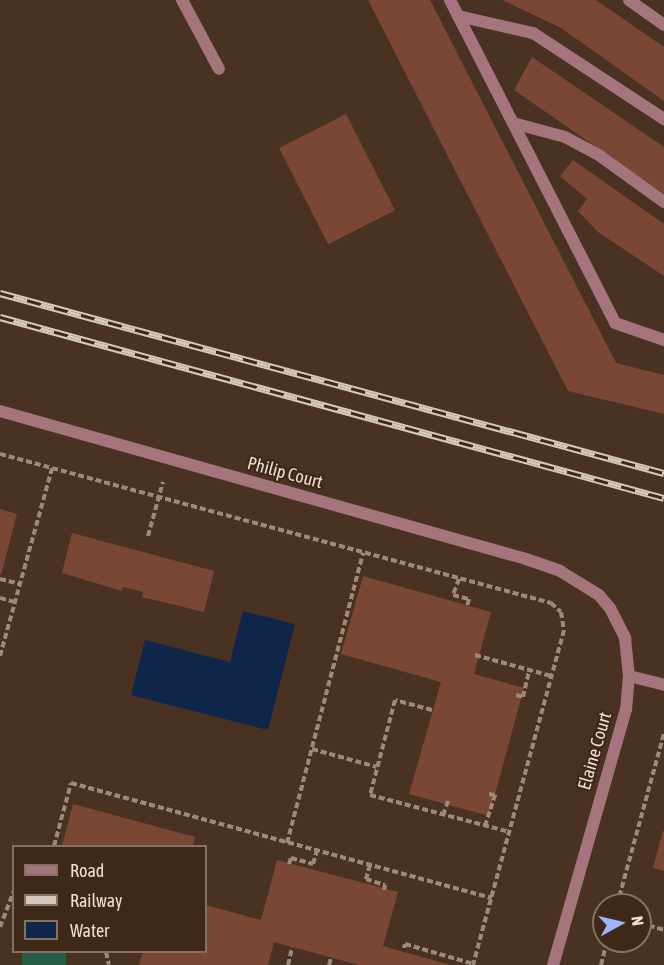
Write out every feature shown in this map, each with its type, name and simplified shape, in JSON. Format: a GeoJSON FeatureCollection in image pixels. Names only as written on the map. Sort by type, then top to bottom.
{"type":"FeatureCollection","features":[{"type":"Feature","properties":{"kind":"street"},"geometry":{"type":"LineString","coordinates":[[182,0],[219,69]]}},
{"type":"Feature","properties":{"kind":"street"},"geometry":{"type":"LineString","coordinates":[[450,0],[615,323],[664,340]]}},
{"type":"Feature","properties":{"kind":"street"},"geometry":{"type":"LineString","coordinates":[[629,0],[664,25]]}},
{"type":"Feature","properties":{"kind":"street"},"geometry":{"type":"LineString","coordinates":[[458,16],[533,33],[664,119]]}},
{"type":"Feature","properties":{"kind":"street"},"geometry":{"type":"LineString","coordinates":[[513,123],[573,142],[664,202]]}},
{"type":"Feature","properties":{"kind":"street","name":"Philip Court"},"geometry":{"type":"LineString","coordinates":[[0,411],[560,571]]}},
{"type":"Feature","properties":{"kind":"street","name":"Elaine Court"},"geometry":{"type":"LineString","coordinates":[[553,965],[626,709],[629,676],[625,638],[610,608],[584,584],[560,571]]}},
{"type":"Feature","properties":{"kind":"street"},"geometry":{"type":"LineString","coordinates":[[629,676],[664,685]]}},
{"type":"Feature","properties":{"kind":"path"},"geometry":{"type":"LineString","coordinates":[[0,454],[551,603],[561,612],[564,630],[474,964],[405,944],[404,948]]}},
{"type":"Feature","properties":{"kind":"path"},"geometry":{"type":"LineString","coordinates":[[148,536],[169,460]]}},
{"type":"Feature","properties":{"kind":"path"},"geometry":{"type":"LineString","coordinates":[[0,653],[52,468]]}},
{"type":"Feature","properties":{"kind":"path"},"geometry":{"type":"LineString","coordinates":[[287,843],[363,553]]}},
{"type":"Feature","properties":{"kind":"path"},"geometry":{"type":"LineString","coordinates":[[0,579],[20,584]]}},
{"type":"Feature","properties":{"kind":"path"},"geometry":{"type":"LineString","coordinates":[[459,579],[453,595],[469,599],[467,606]]}},
{"type":"Feature","properties":{"kind":"path"},"geometry":{"type":"LineString","coordinates":[[0,598],[15,602]]}},
{"type":"Feature","properties":{"kind":"path"},"geometry":{"type":"LineString","coordinates":[[476,655],[551,676]]}},
{"type":"Feature","properties":{"kind":"path"},"geometry":{"type":"LineString","coordinates":[[516,695],[523,698],[529,670]]}},
{"type":"Feature","properties":{"kind":"path"},"geometry":{"type":"LineString","coordinates":[[432,710],[395,699],[370,795],[510,832]]}},
{"type":"Feature","properties":{"kind":"path"},"geometry":{"type":"LineString","coordinates":[[620,893],[664,733]]}},
{"type":"Feature","properties":{"kind":"path"},"geometry":{"type":"LineString","coordinates":[[312,749],[377,767]]}},
{"type":"Feature","properties":{"kind":"path"},"geometry":{"type":"LineString","coordinates":[[657,758],[664,760]]}},
{"type":"Feature","properties":{"kind":"path"},"geometry":{"type":"LineString","coordinates":[[54,845],[71,783],[492,898]]}},
{"type":"Feature","properties":{"kind":"path"},"geometry":{"type":"LineString","coordinates":[[485,826],[495,795],[489,794]]}},
{"type":"Feature","properties":{"kind":"path"},"geometry":{"type":"LineString","coordinates":[[443,815],[448,801]]}},
{"type":"Feature","properties":{"kind":"path"},"geometry":{"type":"LineString","coordinates":[[289,864],[291,858],[313,864],[318,850]]}},
{"type":"Feature","properties":{"kind":"path"},"geometry":{"type":"LineString","coordinates":[[370,865],[366,879],[385,885],[384,890]]}},
{"type":"Feature","properties":{"kind":"path"},"geometry":{"type":"LineString","coordinates":[[0,927],[12,896]]}},
{"type":"Feature","properties":{"kind":"path"},"geometry":{"type":"LineString","coordinates":[[288,965],[292,947]]}},
{"type":"Feature","properties":{"kind":"path"},"geometry":{"type":"LineString","coordinates":[[329,965],[331,958]]}},
{"type":"Feature","properties":{"kind":"green space"},"geometry":{"type":"Polygon","coordinates":[[[22,953],[66,953],[66,965],[22,965],[22,953]]]}},
{"type":"Feature","properties":{"kind":"water"},"geometry":{"type":"Polygon","coordinates":[[[243,611],[295,624],[268,730],[131,695],[145,640],[230,662],[243,611]]]}},
{"type":"Feature","properties":{"kind":"building"},"geometry":{"type":"Polygon","coordinates":[[[368,0],[430,0],[616,363],[664,375],[664,414],[568,391],[368,0]]]}},
{"type":"Feature","properties":{"kind":"building"},"geometry":{"type":"Polygon","coordinates":[[[502,0],[596,0],[664,47],[664,101],[561,28],[502,0]]]}},
{"type":"Feature","properties":{"kind":"building"},"geometry":{"type":"Polygon","coordinates":[[[532,57],[664,147],[664,194],[514,90],[532,57]]]}},
{"type":"Feature","properties":{"kind":"building"},"geometry":{"type":"Polygon","coordinates":[[[346,114],[395,210],[328,244],[279,148],[346,114]]]}},
{"type":"Feature","properties":{"kind":"building"},"geometry":{"type":"Polygon","coordinates":[[[573,160],[664,224],[664,276],[598,232],[578,211],[587,199],[560,176],[573,160]]]}},
{"type":"Feature","properties":{"kind":"building"},"geometry":{"type":"Polygon","coordinates":[[[0,509],[17,514],[1,575],[0,575],[0,509]]]}},
{"type":"Feature","properties":{"kind":"building"},"geometry":{"type":"Polygon","coordinates":[[[72,533],[214,571],[204,612],[142,597],[143,592],[123,587],[122,591],[62,573],[72,533]]]}},
{"type":"Feature","properties":{"kind":"building"},"geometry":{"type":"Polygon","coordinates":[[[363,576],[491,612],[474,674],[524,688],[489,816],[409,794],[441,682],[341,654],[363,576]]]}},
{"type":"Feature","properties":{"kind":"building"},"geometry":{"type":"Polygon","coordinates":[[[73,804],[195,837],[193,845],[62,845],[73,804]]]}},
{"type":"Feature","properties":{"kind":"building"},"geometry":{"type":"Polygon","coordinates":[[[664,831],[664,871],[653,868],[664,831]]]}},
{"type":"Feature","properties":{"kind":"building"},"geometry":{"type":"Polygon","coordinates":[[[277,860],[398,892],[383,946],[450,965],[359,965],[274,942],[268,965],[139,965],[143,953],[207,953],[207,905],[261,920],[277,860]]]}},
{"type":"Feature","properties":{"kind":"railway"},"geometry":{"type":"LineString","coordinates":[[0,293],[664,473]]}},
{"type":"Feature","properties":{"kind":"railway"},"geometry":{"type":"LineString","coordinates":[[0,317],[664,498]]}}]}
